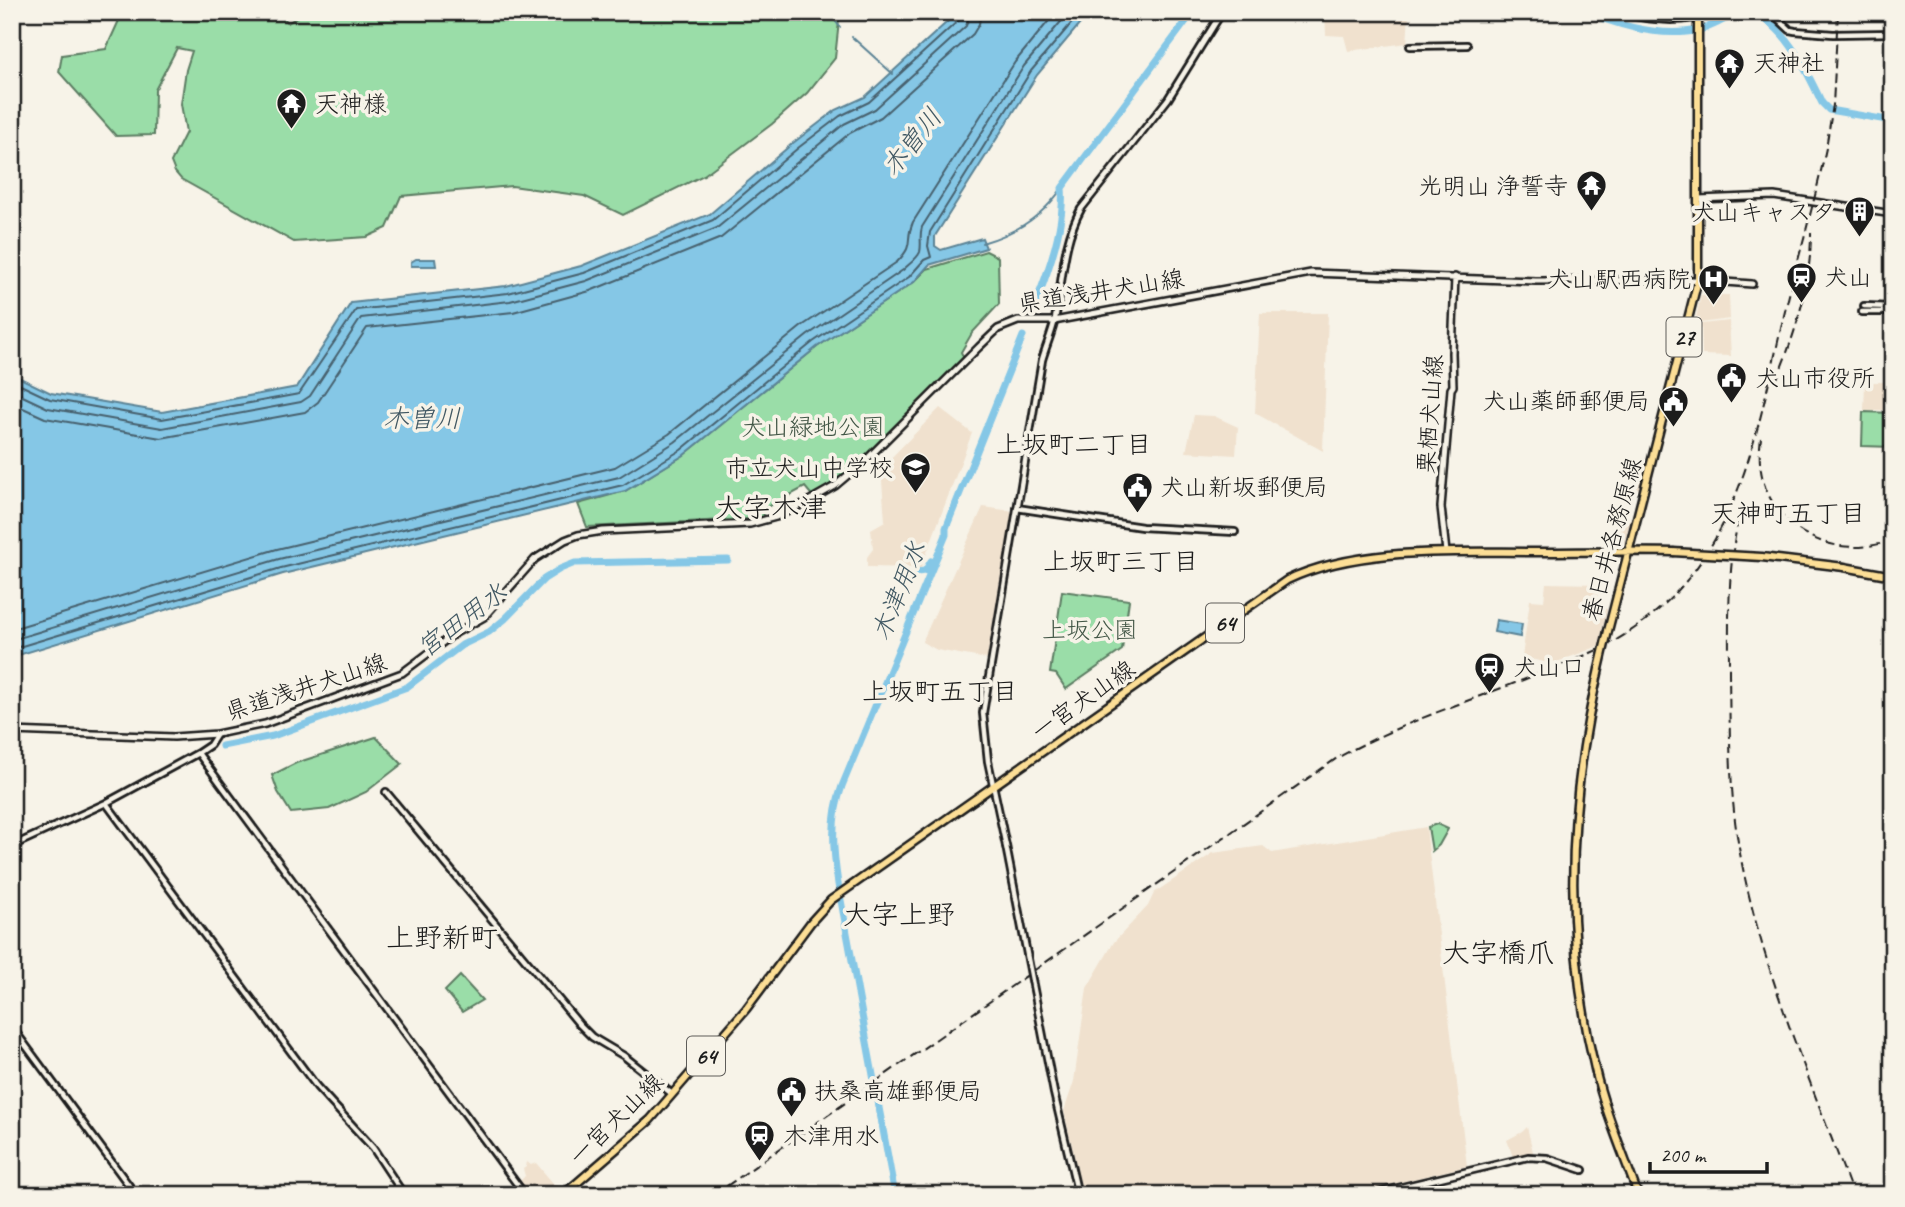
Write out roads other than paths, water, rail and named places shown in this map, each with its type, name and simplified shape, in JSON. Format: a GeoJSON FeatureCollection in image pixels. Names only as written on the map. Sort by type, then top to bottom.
{"type":"FeatureCollection","features":[{"type":"Feature","properties":{"kind":"main road","name":"春日井各務原線"},"geometry":{"type":"LineString","coordinates":[[1638,1195],[1606,1109],[1581,999],[1572,890],[1574,813],[1583,742],[1599,669],[1698,280],[1698,18]]}},
{"type":"Feature","properties":{"kind":"main road"},"geometry":{"type":"LineString","coordinates":[[1698,199],[1774,195],[1893,214]]}},
{"type":"Feature","properties":{"kind":"main road","name":"県道浅井犬山線"},"geometry":{"type":"LineString","coordinates":[[12,731],[155,737],[217,734],[265,724],[402,673],[454,634],[484,617],[535,559],[565,540],[603,531],[750,524],[776,517],[835,486],[998,329],[1018,321],[1054,321],[1311,273],[1372,273],[1536,281],[1698,280],[1752,284]]}},
{"type":"Feature","properties":{"kind":"main road","name":"栗栖犬山線"},"geometry":{"type":"LineString","coordinates":[[1446,552],[1441,507],[1453,386],[1455,278]]}},
{"type":"Feature","properties":{"kind":"main road","name":"一宮犬山線"},"geometry":{"type":"LineString","coordinates":[[563,1195],[636,1133],[672,1094],[746,1009],[811,922],[831,900],[1287,580],[1340,562],[1446,552],[1673,552],[1762,557],[1893,576]]}},
{"type":"Feature","properties":{"kind":"street"},"geometry":{"type":"LineString","coordinates":[[1078,1195],[1054,1093],[993,786],[983,713],[1042,360],[1054,321],[1065,248],[1072,226],[1081,209],[1164,106],[1222,12]]}},
{"type":"Feature","properties":{"kind":"street"},"geometry":{"type":"LineString","coordinates":[[1617,12],[1637,18],[1671,21],[1698,18],[1717,12]]}},
{"type":"Feature","properties":{"kind":"street"},"geometry":{"type":"LineString","coordinates":[[1771,12],[1790,30],[1833,34],[1893,33]]}},
{"type":"Feature","properties":{"kind":"street"},"geometry":{"type":"LineString","coordinates":[[1410,46],[1467,45]]}},
{"type":"Feature","properties":{"kind":"street"},"geometry":{"type":"LineString","coordinates":[[1864,306],[1893,310]]}},
{"type":"Feature","properties":{"kind":"street"},"geometry":{"type":"LineString","coordinates":[[1862,312],[1893,310]]}},
{"type":"Feature","properties":{"kind":"street"},"geometry":{"type":"LineString","coordinates":[[1017,508],[1142,527],[1235,532]]}},
{"type":"Feature","properties":{"kind":"street"},"geometry":{"type":"LineString","coordinates":[[12,846],[106,803],[198,753],[210,745],[217,734]]}},
{"type":"Feature","properties":{"kind":"street"},"geometry":{"type":"LineString","coordinates":[[198,753],[525,1195]]}},
{"type":"Feature","properties":{"kind":"street"},"geometry":{"type":"LineString","coordinates":[[386,792],[579,1024],[592,1037],[624,1056],[672,1094]]}},
{"type":"Feature","properties":{"kind":"street"},"geometry":{"type":"LineString","coordinates":[[106,803],[317,1087],[373,1148],[404,1195]]}},
{"type":"Feature","properties":{"kind":"street"},"geometry":{"type":"LineString","coordinates":[[12,1027],[136,1195]]}},
{"type":"Feature","properties":{"kind":"street"},"geometry":{"type":"LineString","coordinates":[[1368,1195],[1528,1157],[1547,1158],[1583,1170]]}},
{"type":"Feature","properties":{"kind":"water","name":"木曽川"},"geometry":{"type":"Polygon","coordinates":[[[958,12],[1090,12],[1037,75],[935,236],[935,246],[941,250],[982,238],[986,248],[929,265],[914,282],[817,347],[684,455],[625,491],[283,574],[12,657],[12,374],[51,393],[162,412],[297,387],[351,303],[506,286],[581,266],[710,214],[836,110],[865,97],[958,12]]]}},
{"type":"Feature","properties":{"kind":"water"},"geometry":{"type":"Polygon","coordinates":[[[416,259],[435,259],[436,266],[411,266],[411,262],[416,259]]]}},
{"type":"Feature","properties":{"kind":"water"},"geometry":{"type":"Polygon","coordinates":[[[1496,620],[1522,624],[1520,637],[1494,632],[1496,620]]]}},
{"type":"Feature","properties":{"kind":"waterway"},"geometry":{"type":"LineString","coordinates":[[832,12],[832,17],[840,27]]}},
{"type":"Feature","properties":{"kind":"waterway","name":"木津用水"},"geometry":{"type":"LineString","coordinates":[[1036,302],[1059,231],[1062,188],[1193,12]]}},
{"type":"Feature","properties":{"kind":"waterway"},"geometry":{"type":"LineString","coordinates":[[1586,12],[1629,27],[1673,33],[1703,29],[1741,14],[1754,15],[1766,20],[1786,40],[1822,103],[1829,110],[1893,121]]}},
{"type":"Feature","properties":{"kind":"waterway"},"geometry":{"type":"LineString","coordinates":[[852,37],[893,74]]}},
{"type":"Feature","properties":{"kind":"waterway"},"geometry":{"type":"LineString","coordinates":[[982,243],[1027,223],[1046,207],[1062,188]]}},
{"type":"Feature","properties":{"kind":"waterway","name":"木津用水"},"geometry":{"type":"LineString","coordinates":[[895,1195],[838,884],[834,823],[842,786],[946,535],[946,528],[1023,336]]}},
{"type":"Feature","properties":{"kind":"waterway","name":"宮田用水"},"geometry":{"type":"LineString","coordinates":[[222,746],[273,736],[407,687],[462,645],[489,632],[544,579],[575,563],[728,560]]}},
{"type":"Feature","properties":{"kind":"waterway","name":"宮田用水"},"geometry":{"type":"LineString","coordinates":[[917,572],[925,571],[931,561]]}},
{"type":"Feature","properties":{"kind":"railway"},"geometry":{"type":"LineString","coordinates":[[714,1195],[1337,758],[1405,725],[1567,663],[1611,643],[1654,613],[1688,578],[1715,539],[1735,496],[1764,404],[1826,148],[1833,105],[1838,12]]}},
{"type":"Feature","properties":{"kind":"railway"},"geometry":{"type":"LineString","coordinates":[[1776,381],[1801,308],[1811,232]]}},
{"type":"Feature","properties":{"kind":"railway"},"geometry":{"type":"LineString","coordinates":[[1761,438],[1760,466],[1767,490],[1779,511],[1796,528],[1817,540],[1841,546],[1866,546],[1893,540]]}},
{"type":"Feature","properties":{"kind":"railway"},"geometry":{"type":"LineString","coordinates":[[1742,504],[1731,567],[1729,609],[1730,758],[1738,842],[1758,932],[1772,976],[1853,1195]]}},
{"type":"Feature","properties":{"kind":"place","name":"天神社"},"geometry":{"type":"Point","coordinates":[1730,90]}},
{"type":"Feature","properties":{"kind":"place","name":"天神様"},"geometry":{"type":"Point","coordinates":[292,131]}},
{"type":"Feature","properties":{"kind":"place","name":"光明山 浄誓寺"},"geometry":{"type":"Point","coordinates":[1591,213]}},
{"type":"Feature","properties":{"kind":"place","name":"犬山キャスタ"},"geometry":{"type":"Point","coordinates":[1859,239]}},
{"type":"Feature","properties":{"kind":"place","name":"犬山"},"geometry":{"type":"Point","coordinates":[1801,304]}},
{"type":"Feature","properties":{"kind":"place","name":"犬山駅西病院"},"geometry":{"type":"Point","coordinates":[1714,306]}},
{"type":"Feature","properties":{"kind":"place","name":"犬山市役所"},"geometry":{"type":"Point","coordinates":[1732,405]}},
{"type":"Feature","properties":{"kind":"place","name":"犬山薬師郵便局"},"geometry":{"type":"Point","coordinates":[1673,428]}},
{"type":"Feature","properties":{"kind":"place","name":"市立犬山中学校"},"geometry":{"type":"Point","coordinates":[916,495]}},
{"type":"Feature","properties":{"kind":"place","name":"犬山新坂郵便局"},"geometry":{"type":"Point","coordinates":[1137,514]}},
{"type":"Feature","properties":{"kind":"place","name":"犬山口"},"geometry":{"type":"Point","coordinates":[1490,694]}},
{"type":"Feature","properties":{"kind":"place","name":"扶桑高雄郵便局"},"geometry":{"type":"Point","coordinates":[791,1118]}},
{"type":"Feature","properties":{"kind":"place","name":"木津用水"},"geometry":{"type":"Point","coordinates":[760,1163]}},
{"type":"Feature","properties":{"kind":"district","name":"上坂町二丁目"},"geometry":{"type":"Point","coordinates":[1074,444]}},
{"type":"Feature","properties":{"kind":"district","name":"大字木津"},"geometry":{"type":"Point","coordinates":[771,507]}},
{"type":"Feature","properties":{"kind":"district","name":"天神町五丁目"},"geometry":{"type":"Point","coordinates":[1788,513]}},
{"type":"Feature","properties":{"kind":"district","name":"上坂町三丁目"},"geometry":{"type":"Point","coordinates":[1121,561]}},
{"type":"Feature","properties":{"kind":"district","name":"上坂町五丁目"},"geometry":{"type":"Point","coordinates":[940,691]}},
{"type":"Feature","properties":{"kind":"district","name":"大字上野"},"geometry":{"type":"Point","coordinates":[899,914]}},
{"type":"Feature","properties":{"kind":"district","name":"上野新町"},"geometry":{"type":"Point","coordinates":[442,937]}},
{"type":"Feature","properties":{"kind":"district","name":"大字橋爪"},"geometry":{"type":"Point","coordinates":[1498,952]}},
{"type":"Feature","properties":{"kind":"park label","name":"犬山緑地公園"},"geometry":{"type":"Point","coordinates":[813,427]}},
{"type":"Feature","properties":{"kind":"park label","name":"上坂公園"},"geometry":{"type":"Point","coordinates":[1090,630]}}]}
